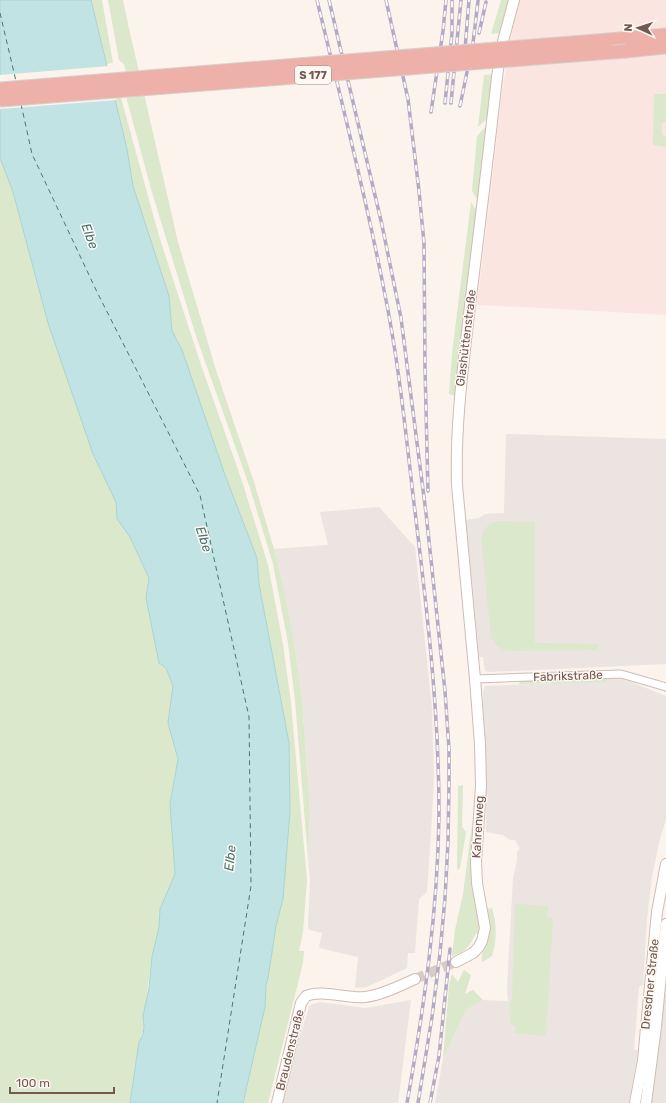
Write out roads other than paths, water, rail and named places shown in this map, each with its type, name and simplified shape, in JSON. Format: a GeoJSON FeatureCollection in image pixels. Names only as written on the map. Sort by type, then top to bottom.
{"type":"FeatureCollection","features":[{"type":"Feature","properties":{"kind":"highway","name":"S 177"},"geometry":{"type":"LineString","coordinates":[[0,89],[666,35]]}},
{"type":"Feature","properties":{"kind":"highway","name":"S 177"},"geometry":{"type":"LineString","coordinates":[[0,100],[666,47]]}},
{"type":"Feature","properties":{"kind":"street","name":"Glashüttenstraße"},"geometry":{"type":"LineString","coordinates":[[475,679],[457,485],[457,425],[497,77],[503,42],[514,0]]}},
{"type":"Feature","properties":{"kind":"street","name":"Fabrikstraße"},"geometry":{"type":"LineString","coordinates":[[475,679],[621,674],[664,687]]}},
{"type":"Feature","properties":{"kind":"street","name":"Kahrenweg"},"geometry":{"type":"LineString","coordinates":[[456,962],[473,953],[478,948],[482,941],[485,928],[477,883],[476,862],[481,765],[475,679]]}},
{"type":"Feature","properties":{"kind":"street","name":"Dresdner Straße"},"geometry":{"type":"LineString","coordinates":[[635,1103],[643,1060],[657,912],[666,864]]}},
{"type":"Feature","properties":{"kind":"street","name":"Dresdner Straße"},"geometry":{"type":"LineString","coordinates":[[646,1103],[656,1027],[666,924]]}},
{"type":"Feature","properties":{"kind":"street","name":"Braudenstraße"},"geometry":{"type":"LineString","coordinates":[[277,1103],[303,998],[309,994],[355,998],[374,996],[415,979]]}},
{"type":"Feature","properties":{"kind":"water","name":"Elbe"},"geometry":{"type":"Polygon","coordinates":[[[0,0],[91,0],[127,149],[133,186],[169,296],[172,331],[182,350],[225,475],[257,558],[259,584],[289,743],[290,811],[283,899],[276,926],[266,985],[265,1007],[243,1103],[130,1103],[139,1042],[143,1035],[143,1016],[149,988],[152,957],[159,927],[160,909],[175,874],[170,804],[178,759],[168,723],[173,686],[166,668],[159,663],[146,598],[149,578],[130,537],[117,519],[116,502],[93,454],[48,323],[13,192],[0,158],[0,0]]]}},
{"type":"Feature","properties":{"kind":"tunnel"},"geometry":{"type":"LineString","coordinates":[[415,979],[456,962]]}},
{"type":"Feature","properties":{"kind":"railway"},"geometry":{"type":"LineString","coordinates":[[317,0],[369,217],[393,341],[404,417],[431,654],[437,733],[439,813],[438,849],[429,959],[407,1103]]}},
{"type":"Feature","properties":{"kind":"railway"},"geometry":{"type":"LineString","coordinates":[[329,0],[382,225],[401,318],[426,513],[445,691],[449,749],[448,842],[445,898],[432,1017],[418,1103]]}},
{"type":"Feature","properties":{"kind":"railway"},"geometry":{"type":"LineString","coordinates":[[386,0],[408,99],[424,243],[428,491]]}},
{"type":"Feature","properties":{"kind":"railway"},"geometry":{"type":"LineString","coordinates":[[431,112],[446,0]]}},
{"type":"Feature","properties":{"kind":"railway"},"geometry":{"type":"LineString","coordinates":[[445,103],[452,33],[452,0]]}},
{"type":"Feature","properties":{"kind":"railway"},"geometry":{"type":"LineString","coordinates":[[451,103],[461,0]]}},
{"type":"Feature","properties":{"kind":"railway"},"geometry":{"type":"LineString","coordinates":[[464,62],[469,0]]}},
{"type":"Feature","properties":{"kind":"railway"},"geometry":{"type":"LineString","coordinates":[[460,106],[473,43],[478,1]]}},
{"type":"Feature","properties":{"kind":"railway"},"geometry":{"type":"LineString","coordinates":[[479,33],[486,2]]}},
{"type":"Feature","properties":{"kind":"railway"},"geometry":{"type":"LineString","coordinates":[[430,1103],[439,1056],[450,949]]}}]}
